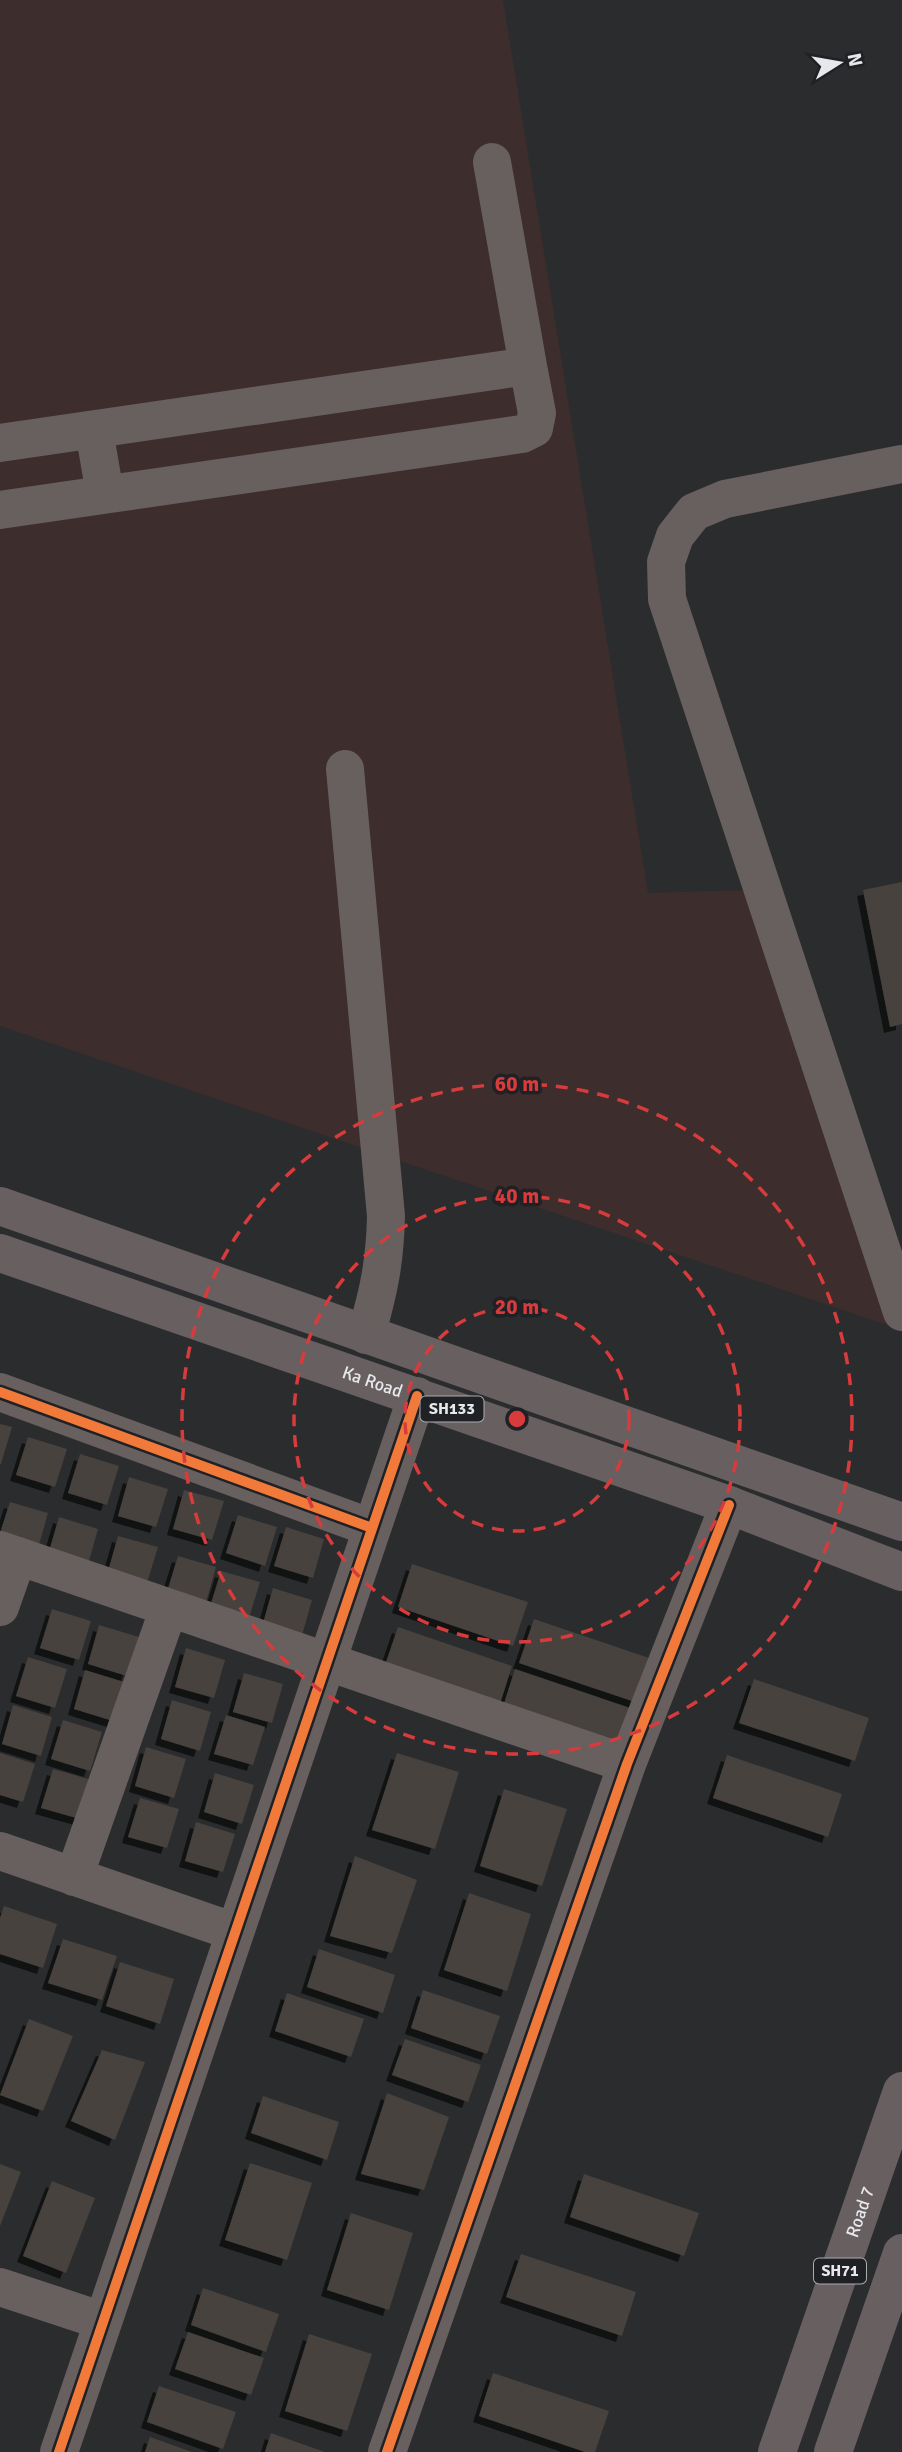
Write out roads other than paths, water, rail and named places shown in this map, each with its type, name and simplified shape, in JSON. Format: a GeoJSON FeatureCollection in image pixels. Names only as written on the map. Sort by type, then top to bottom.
{"type":"FeatureCollection","features":[{"type":"Feature","properties":{"kind":"main road","name":"SH133"},"geometry":{"type":"LineString","coordinates":[[0,1206],[902,1522]]}},
{"type":"Feature","properties":{"kind":"main road","name":"Ka Road"},"geometry":{"type":"LineString","coordinates":[[0,1253],[729,1505],[902,1572]]}},
{"type":"Feature","properties":{"kind":"main road","name":"Road 7"},"geometry":{"type":"LineString","coordinates":[[777,2452],[902,2091]]}},
{"type":"Feature","properties":{"kind":"main road","name":"SH71"},"geometry":{"type":"LineString","coordinates":[[833,2452],[902,2253]]}},
{"type":"Feature","properties":{"kind":"street"},"geometry":{"type":"LineString","coordinates":[[0,510],[522,434],[534,428],[537,413],[492,162]]}},
{"type":"Feature","properties":{"kind":"street"},"geometry":{"type":"LineString","coordinates":[[0,443],[528,366]]}},
{"type":"Feature","properties":{"kind":"street"},"geometry":{"type":"LineString","coordinates":[[94,430],[105,494]]}},
{"type":"Feature","properties":{"kind":"street"},"geometry":{"type":"LineString","coordinates":[[902,464],[725,499],[695,512],[674,536],[666,562],[667,599],[902,1312]]}},
{"type":"Feature","properties":{"kind":"street"},"geometry":{"type":"LineString","coordinates":[[345,769],[386,1216],[385,1257],[380,1289],[366,1335]]}},
{"type":"Feature","properties":{"kind":"street"},"geometry":{"type":"LineString","coordinates":[[0,1392],[372,1528]]}},
{"type":"Feature","properties":{"kind":"street"},"geometry":{"type":"LineString","coordinates":[[59,2452],[417,1396]]}},
{"type":"Feature","properties":{"kind":"street"},"geometry":{"type":"LineString","coordinates":[[387,2452],[627,1764],[729,1505]]}},
{"type":"Feature","properties":{"kind":"street"},"geometry":{"type":"LineString","coordinates":[[0,1607],[9,1553],[627,1764]]}},
{"type":"Feature","properties":{"kind":"street"},"geometry":{"type":"LineString","coordinates":[[74,1877],[169,1608]]}},
{"type":"Feature","properties":{"kind":"street"},"geometry":{"type":"LineString","coordinates":[[0,1851],[235,1933]]}},
{"type":"Feature","properties":{"kind":"street"},"geometry":{"type":"LineString","coordinates":[[0,2287],[103,2321]]}}]}
